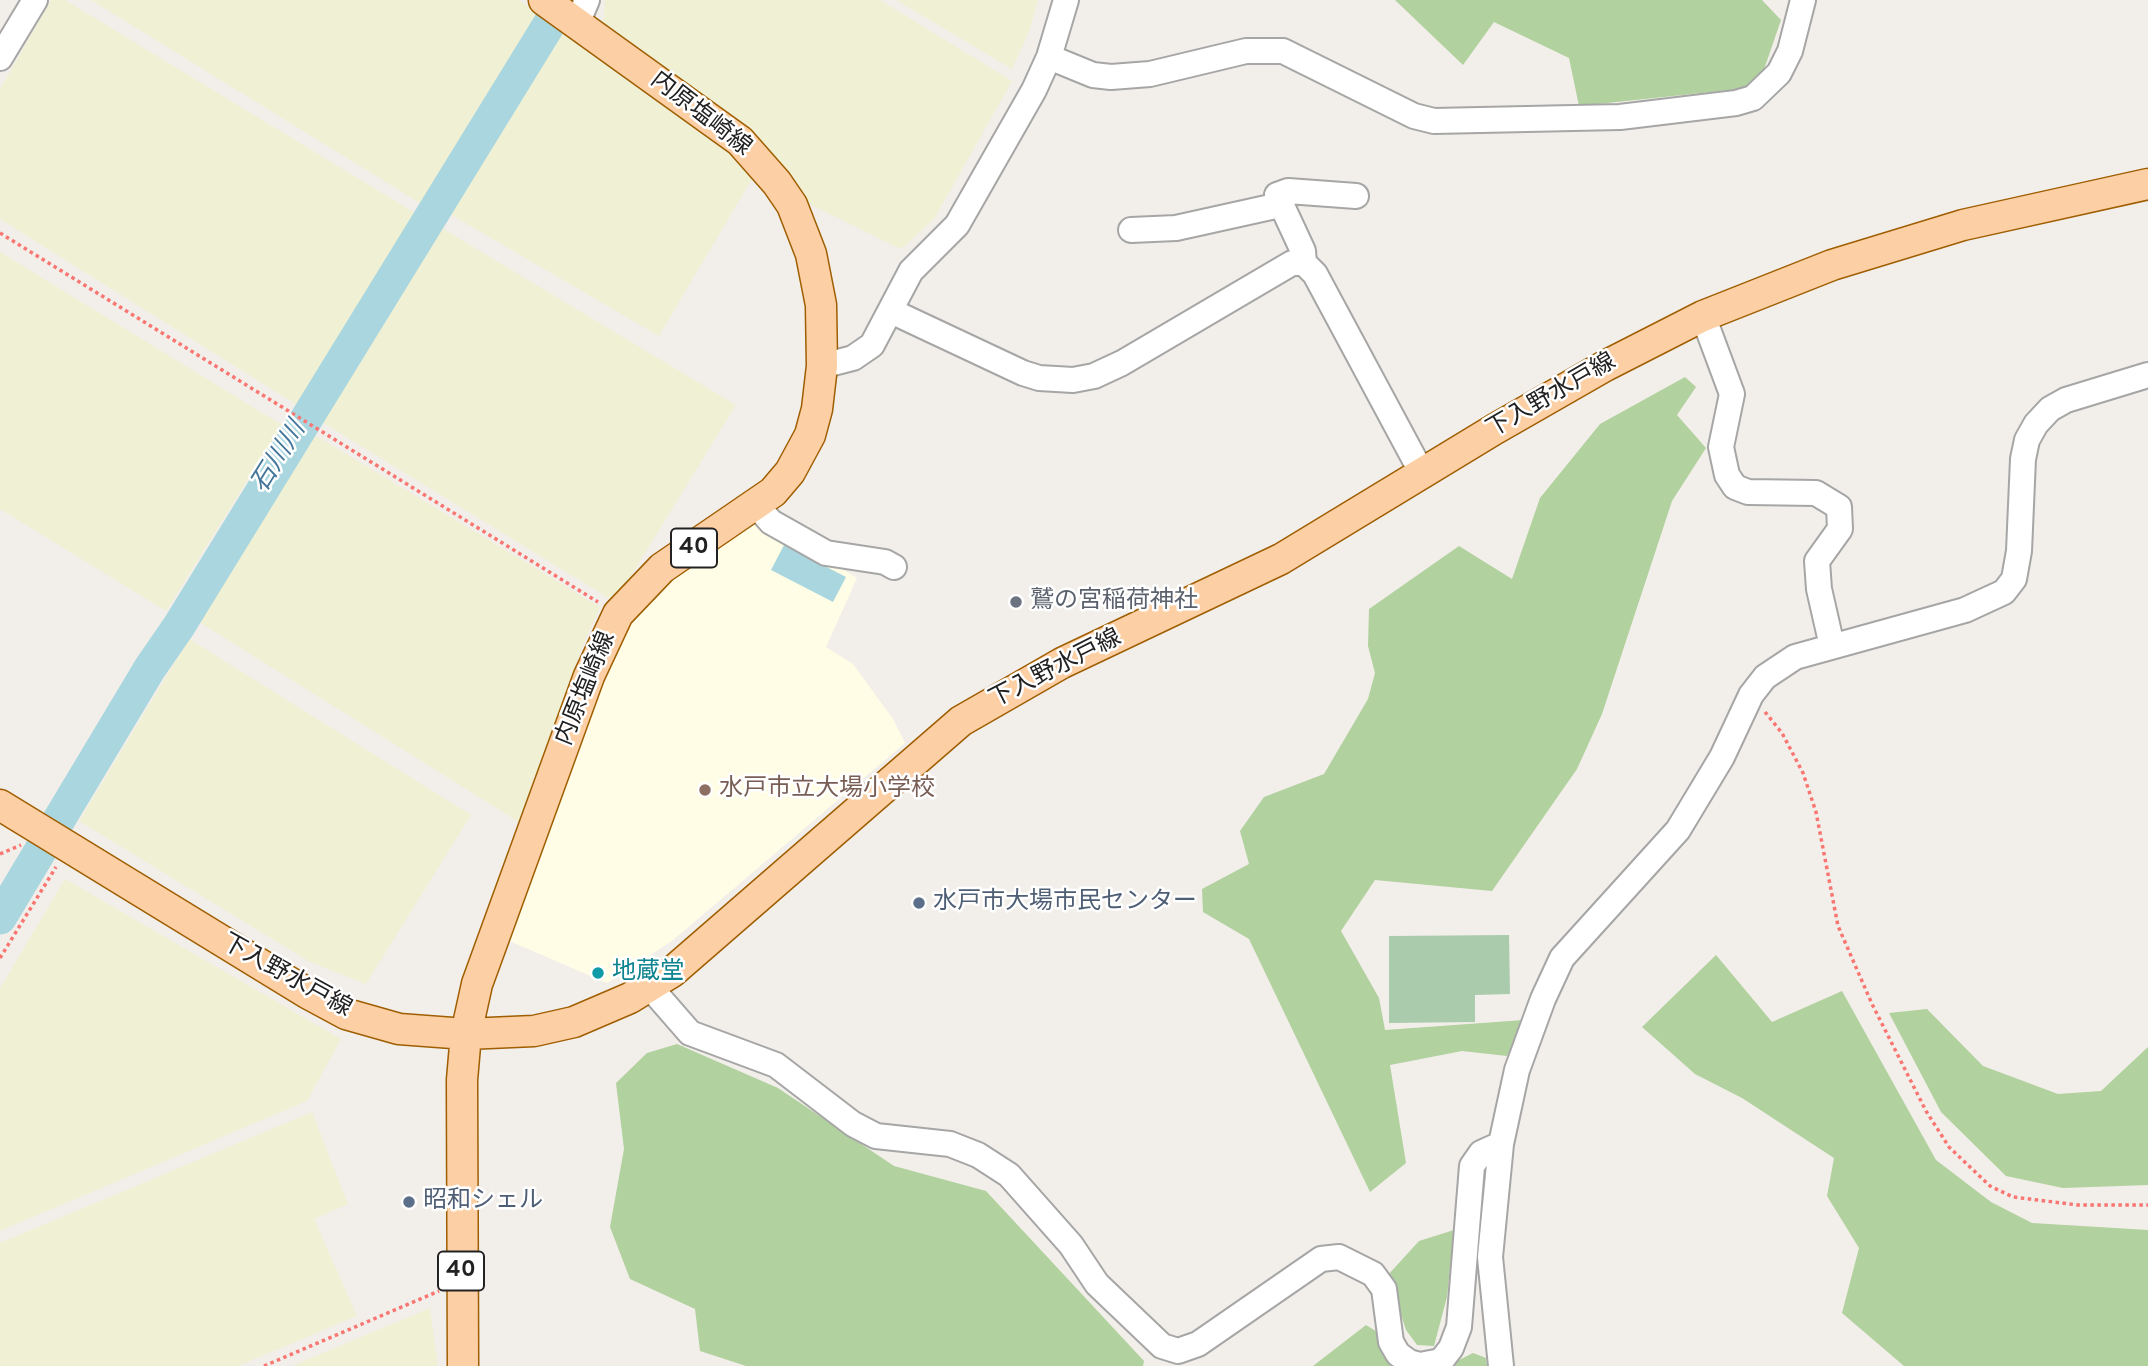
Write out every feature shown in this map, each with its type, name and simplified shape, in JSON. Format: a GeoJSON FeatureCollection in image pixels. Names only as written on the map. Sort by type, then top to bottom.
{"type":"FeatureCollection","features":[{"type":"Feature","properties":{"kind":"main road","name":"内原塩崎線"},"geometry":{"type":"LineString","coordinates":[[463,1366],[462,1080],[466,1034],[477,984],[590,676],[618,614],[662,568],[757,506],[773,492],[803,450],[817,409],[822,366],[821,305],[811,254],[792,205],[777,183],[740,141],[565,9]]}},
{"type":"Feature","properties":{"kind":"main road","name":"下入野水戸線"},"geometry":{"type":"LineString","coordinates":[[0,805],[307,993],[346,1014],[399,1030],[466,1034],[534,1031],[574,1022],[612,1007],[649,986],[694,954],[904,767],[961,721],[1062,663],[1242,580],[1423,475],[1558,391],[1703,316],[1832,265],[1918,237],[2036,207],[2148,184]]}},
{"type":"Feature","properties":{"kind":"street"},"geometry":{"type":"LineString","coordinates":[[0,58],[35,0]]}},
{"type":"Feature","properties":{"kind":"street"},"geometry":{"type":"LineString","coordinates":[[822,366],[853,358],[872,345],[911,271],[957,225],[1034,90],[1049,57],[1066,0]]}},
{"type":"Feature","properties":{"kind":"street"},"geometry":{"type":"LineString","coordinates":[[1049,57],[1093,75],[1111,77],[1150,74],[1246,51],[1283,51],[1414,116],[1434,121],[1620,117],[1736,103],[1753,98],[1779,73],[1790,51],[1803,0]]}},
{"type":"Feature","properties":{"kind":"street"},"geometry":{"type":"LineString","coordinates":[[1356,195],[1288,191],[1277,195],[1303,251],[1304,263],[1315,274],[1423,475]]}},
{"type":"Feature","properties":{"kind":"street"},"geometry":{"type":"LineString","coordinates":[[1131,230],[1176,228],[1280,205]]}},
{"type":"Feature","properties":{"kind":"street"},"geometry":{"type":"LineString","coordinates":[[891,311],[1023,373],[1039,378],[1073,380],[1094,376],[1122,363],[1292,263],[1304,263]]}},
{"type":"Feature","properties":{"kind":"street"},"geometry":{"type":"LineString","coordinates":[[1703,316],[1732,394],[1721,447],[1727,475],[1735,487],[1748,492],[1816,494],[1839,507],[1840,529],[1817,561],[1819,589],[1832,646]]}},
{"type":"Feature","properties":{"kind":"street"},"geometry":{"type":"LineString","coordinates":[[1501,1366],[1490,1257],[1501,1144],[1517,1070],[1543,999],[1562,958],[1678,831],[1722,757],[1751,695],[1765,677],[1795,656],[1965,610],[2004,592],[2014,579],[2019,551],[2023,459],[2027,440],[2036,424],[2050,409],[2066,400],[2148,375]]}},
{"type":"Feature","properties":{"kind":"street"},"geometry":{"type":"LineString","coordinates":[[757,506],[771,522],[826,553],[885,562],[894,568]]}},
{"type":"Feature","properties":{"kind":"street"},"geometry":{"type":"LineString","coordinates":[[649,986],[690,1032],[776,1065],[853,1124],[876,1136],[950,1144],[978,1155],[1009,1175],[1071,1245],[1097,1284],[1162,1346],[1178,1351],[1198,1344],[1321,1259],[1339,1258],[1373,1274],[1384,1289],[1391,1342],[1398,1354],[1409,1362],[1420,1365],[1441,1361],[1451,1348],[1459,1327],[1472,1166],[1481,1153],[1501,1144]]}},
{"type":"Feature","properties":{"kind":"path"},"geometry":{"type":"LineString","coordinates":[[0,233],[618,614]]}},
{"type":"Feature","properties":{"kind":"path"},"geometry":{"type":"LineString","coordinates":[[1751,695],[1782,733],[1803,773],[1816,812],[1838,926],[1872,1004],[1926,1111],[1949,1147],[1990,1186],[2013,1197],[2078,1205],[2148,1205]]}},
{"type":"Feature","properties":{"kind":"path"},"geometry":{"type":"LineString","coordinates":[[0,958],[59,841]]}},
{"type":"Feature","properties":{"kind":"path"},"geometry":{"type":"LineString","coordinates":[[264,1366],[461,1283]]}},
{"type":"Feature","properties":{"kind":"shaded area","name":"水戸市立大場小学校"},"geometry":{"type":"Polygon","coordinates":[[[759,521],[857,578],[826,647],[853,664],[893,719],[905,743],[672,941],[607,983],[507,940],[601,686],[624,632],[671,579],[759,521]]]}},
{"type":"Feature","properties":{"kind":"green space"},"geometry":{"type":"Polygon","coordinates":[[[51,0],[65,0],[415,213],[297,405],[0,219],[0,89],[51,0]]]}},
{"type":"Feature","properties":{"kind":"green space"},"geometry":{"type":"Polygon","coordinates":[[[91,0],[519,0],[538,14],[423,205],[91,0]]]}},
{"type":"Feature","properties":{"kind":"green space"},"geometry":{"type":"Polygon","coordinates":[[[605,0],[880,0],[1012,81],[934,219],[901,249],[809,204],[783,169],[603,27],[605,0]]]}},
{"type":"Feature","properties":{"kind":"green space"},"geometry":{"type":"Polygon","coordinates":[[[896,0],[1038,0],[1029,32],[1012,69],[896,0]]]}},
{"type":"Feature","properties":{"kind":"green space"},"geometry":{"type":"Polygon","coordinates":[[[1395,0],[1762,0],[1781,20],[1758,87],[1579,106],[1569,58],[1494,22],[1463,65],[1395,0]]]}},
{"type":"Feature","properties":{"kind":"green space"},"geometry":{"type":"Polygon","coordinates":[[[563,30],[707,127],[753,177],[659,336],[450,214],[563,30]]]}},
{"type":"Feature","properties":{"kind":"green space"},"geometry":{"type":"Polygon","coordinates":[[[440,227],[736,405],[615,602],[322,422],[440,227]]]}},
{"type":"Feature","properties":{"kind":"green space"},"geometry":{"type":"Polygon","coordinates":[[[0,252],[282,425],[166,611],[0,509],[0,252]]]}},
{"type":"Feature","properties":{"kind":"green space"},"geometry":{"type":"Polygon","coordinates":[[[1685,377],[1696,387],[1677,415],[1706,448],[1672,501],[1602,714],[1577,769],[1492,891],[1375,880],[1341,931],[1379,998],[1385,1030],[1524,1020],[1507,1056],[1462,1051],[1390,1065],[1406,1163],[1370,1192],[1249,939],[1203,912],[1202,889],[1249,864],[1240,831],[1264,797],[1324,774],[1368,699],[1375,673],[1368,646],[1369,609],[1459,546],[1512,579],[1540,498],[1600,424],[1685,377]]]}},
{"type":"Feature","properties":{"kind":"green space"},"geometry":{"type":"Polygon","coordinates":[[[313,434],[600,607],[582,647],[522,824],[199,622],[313,434]]]}},
{"type":"Feature","properties":{"kind":"green space"},"geometry":{"type":"Polygon","coordinates":[[[189,639],[471,815],[366,984],[310,962],[79,821],[189,639]]]}},
{"type":"Feature","properties":{"kind":"green space"},"geometry":{"type":"Polygon","coordinates":[[[65,879],[341,1039],[307,1101],[0,1231],[0,988],[65,879]]]}},
{"type":"Feature","properties":{"kind":"green space"},"geometry":{"type":"Polygon","coordinates":[[[1509,935],[1510,994],[1475,995],[1475,1022],[1389,1023],[1389,936],[1509,935]]]}},
{"type":"Feature","properties":{"kind":"green space"},"geometry":{"type":"Polygon","coordinates":[[[1716,955],[1772,1022],[1842,991],[1936,1160],[1991,1202],[2032,1223],[2148,1230],[2148,1366],[1904,1366],[1842,1313],[1859,1248],[1827,1196],[1834,1158],[1742,1098],[1695,1074],[1642,1027],[1716,955]]]}},
{"type":"Feature","properties":{"kind":"green space"},"geometry":{"type":"Polygon","coordinates":[[[1927,1009],[1983,1066],[2058,1094],[2101,1091],[2148,1047],[2148,1185],[2063,1188],[2006,1176],[1941,1112],[1889,1013],[1927,1009]]]}},
{"type":"Feature","properties":{"kind":"green space"},"geometry":{"type":"Polygon","coordinates":[[[677,1044],[778,1088],[894,1166],[986,1191],[1144,1361],[1143,1366],[746,1366],[700,1351],[695,1309],[630,1279],[610,1227],[624,1149],[616,1083],[647,1053],[677,1044]]]}},
{"type":"Feature","properties":{"kind":"green space"},"geometry":{"type":"Polygon","coordinates":[[[312,1112],[348,1204],[314,1219],[357,1316],[238,1366],[0,1366],[0,1243],[312,1112]]]}},
{"type":"Feature","properties":{"kind":"green space"},"geometry":{"type":"Polygon","coordinates":[[[1454,1230],[1447,1297],[1434,1346],[1417,1345],[1406,1330],[1388,1275],[1419,1241],[1454,1230]]]}},
{"type":"Feature","properties":{"kind":"green space"},"geometry":{"type":"Polygon","coordinates":[[[430,1308],[438,1366],[292,1366],[430,1308]]]}},
{"type":"Feature","properties":{"kind":"green space"},"geometry":{"type":"Polygon","coordinates":[[[1366,1325],[1379,1333],[1390,1366],[1313,1366],[1366,1325]]]}},
{"type":"Feature","properties":{"kind":"green space"},"geometry":{"type":"Polygon","coordinates":[[[1473,1353],[1486,1358],[1487,1366],[1447,1366],[1473,1353]]]}},
{"type":"Feature","properties":{"kind":"water"},"geometry":{"type":"Polygon","coordinates":[[[784,545],[846,577],[833,602],[771,570],[784,545]]]}},
{"type":"Feature","properties":{"kind":"waterway","name":"石川川"},"geometry":{"type":"LineString","coordinates":[[0,918],[150,668],[179,626],[564,0]]}},
{"type":"Feature","properties":{"kind":"place","name":"鷲の宮稲荷神社"},"geometry":{"type":"Point","coordinates":[1016,602]}},
{"type":"Feature","properties":{"kind":"place","name":"水戸市立大場小学校"},"geometry":{"type":"Point","coordinates":[705,790]}},
{"type":"Feature","properties":{"kind":"place","name":"水戸市大場市民センター"},"geometry":{"type":"Point","coordinates":[919,903]}},
{"type":"Feature","properties":{"kind":"place","name":"地蔵堂"},"geometry":{"type":"Point","coordinates":[598,973]}},
{"type":"Feature","properties":{"kind":"place","name":"昭和シェル"},"geometry":{"type":"Point","coordinates":[409,1202]}}]}
